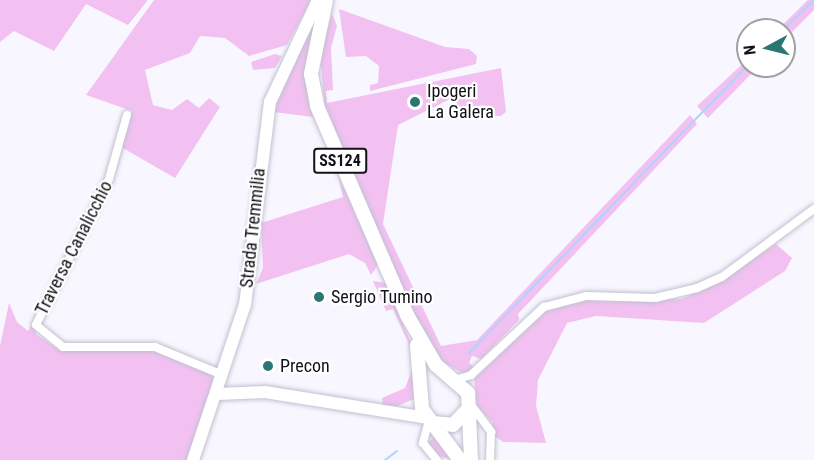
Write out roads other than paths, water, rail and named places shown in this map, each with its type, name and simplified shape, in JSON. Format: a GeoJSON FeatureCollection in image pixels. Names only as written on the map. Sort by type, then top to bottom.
{"type":"FeatureCollection","features":[{"type":"Feature","properties":{"kind":"main road","name":"Strada Tremmilia"},"geometry":{"type":"LineString","coordinates":[[194,460],[218,394],[245,305],[270,102],[318,0]]}},
{"type":"Feature","properties":{"kind":"main road","name":"SS124"},"geometry":{"type":"LineString","coordinates":[[326,0],[313,60],[313,93],[407,315]]}},
{"type":"Feature","properties":{"kind":"main road"},"geometry":{"type":"LineString","coordinates":[[407,315],[426,351],[454,380],[467,409],[471,460]]}},
{"type":"Feature","properties":{"kind":"main road"},"geometry":{"type":"LineString","coordinates":[[407,315],[423,364],[422,396],[430,420],[460,460]]}},
{"type":"Feature","properties":{"kind":"main road"},"geometry":{"type":"LineString","coordinates":[[400,411],[422,396],[435,381],[454,380]]}},
{"type":"Feature","properties":{"kind":"main road"},"geometry":{"type":"LineString","coordinates":[[218,394],[265,392],[400,411],[430,420],[467,409]]}},
{"type":"Feature","properties":{"kind":"street","name":"Traversa Canalicchio"},"geometry":{"type":"LineString","coordinates":[[127,115],[109,179],[36,325],[63,347],[155,347],[223,375]]}},
{"type":"Feature","properties":{"kind":"street"},"geometry":{"type":"LineString","coordinates":[[454,380],[471,375],[544,307],[586,296],[656,298],[697,288],[722,277],[814,209]]}},
{"type":"Feature","properties":{"kind":"street"},"geometry":{"type":"LineString","coordinates":[[467,409],[471,375]]}},
{"type":"Feature","properties":{"kind":"street"},"geometry":{"type":"LineString","coordinates":[[467,409],[485,421],[491,432],[490,460]]}},
{"type":"Feature","properties":{"kind":"street"},"geometry":{"type":"LineString","coordinates":[[467,409],[485,421]]}},
{"type":"Feature","properties":{"kind":"street"},"geometry":{"type":"LineString","coordinates":[[430,420],[423,443],[437,460]]}},
{"type":"Feature","properties":{"kind":"waterway"},"geometry":{"type":"LineString","coordinates":[[795,18],[814,0]]}},
{"type":"Feature","properties":{"kind":"waterway"},"geometry":{"type":"LineString","coordinates":[[469,353],[736,77]]}},
{"type":"Feature","properties":{"kind":"waterway"},"geometry":{"type":"LineString","coordinates":[[385,460],[397,451]]}},
{"type":"Feature","properties":{"kind":"place","name":"Ipogeri La Galera"},"geometry":{"type":"Point","coordinates":[415,102]}},
{"type":"Feature","properties":{"kind":"place","name":"Sergio Tumino"},"geometry":{"type":"Point","coordinates":[319,297]}},
{"type":"Feature","properties":{"kind":"place","name":"Precon"},"geometry":{"type":"Point","coordinates":[268,366]}}]}
